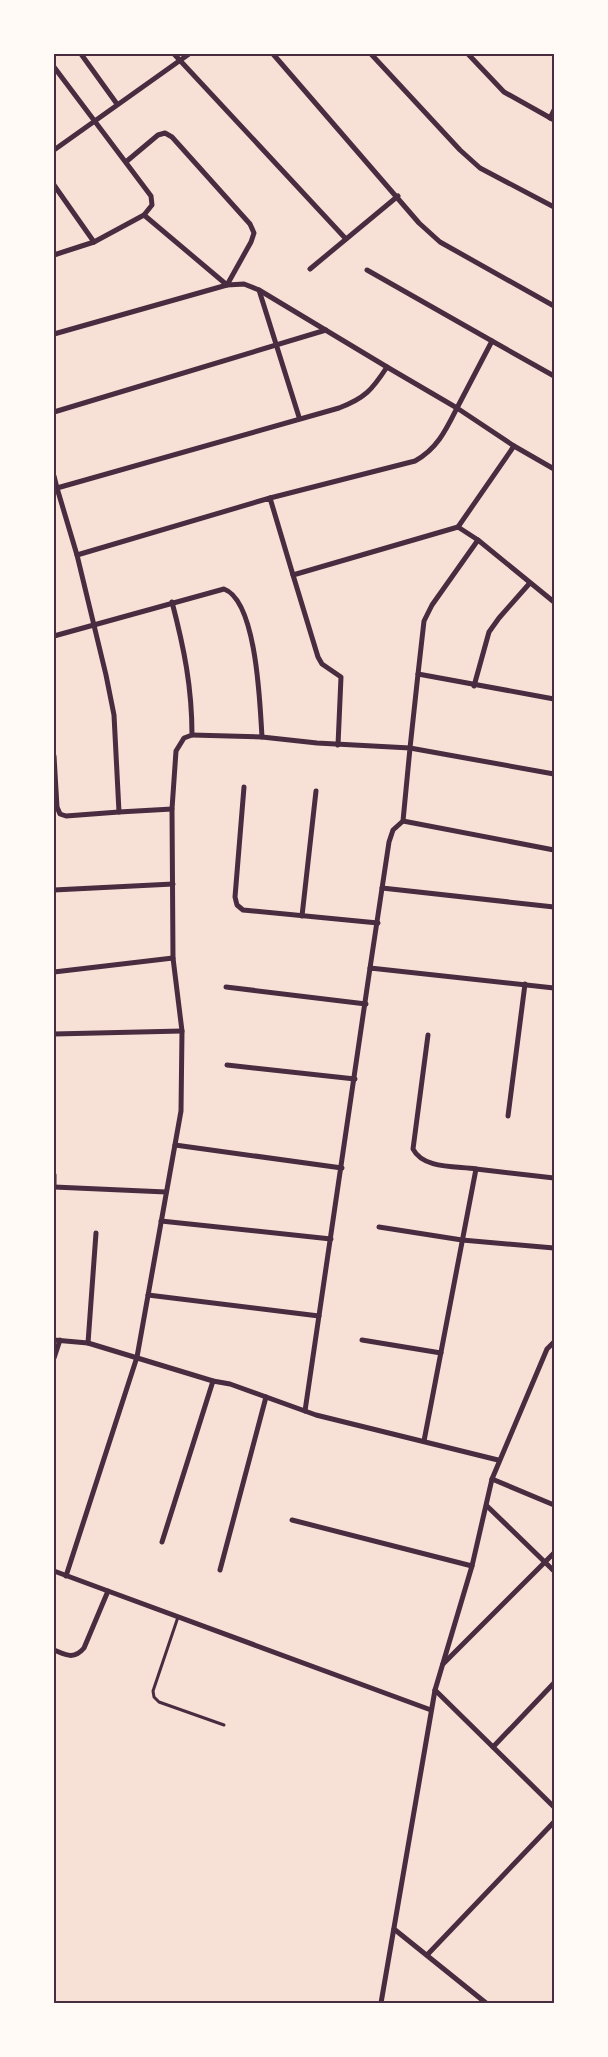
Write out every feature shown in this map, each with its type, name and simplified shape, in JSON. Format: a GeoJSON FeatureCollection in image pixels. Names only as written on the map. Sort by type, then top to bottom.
{"type":"FeatureCollection","features":[{"type":"Feature","properties":{"kind":"street"},"geometry":{"type":"LineString","coordinates":[[80,54],[118,104]]}},
{"type":"Feature","properties":{"kind":"street"},"geometry":{"type":"LineString","coordinates":[[174,54],[346,239]]}},
{"type":"Feature","properties":{"kind":"street"},"geometry":{"type":"LineString","coordinates":[[54,150],[189,54]]}},
{"type":"Feature","properties":{"kind":"street"},"geometry":{"type":"LineString","coordinates":[[273,54],[398,196],[419,223],[440,242],[554,306]]}},
{"type":"Feature","properties":{"kind":"street"},"geometry":{"type":"LineString","coordinates":[[371,54],[460,150],[480,168],[554,207]]}},
{"type":"Feature","properties":{"kind":"street"},"geometry":{"type":"LineString","coordinates":[[468,54],[504,92],[552,119],[554,110]]}},
{"type":"Feature","properties":{"kind":"street"},"geometry":{"type":"LineString","coordinates":[[54,67],[94,121],[127,161],[151,196],[152,205],[144,215],[94,242],[54,255]]}},
{"type":"Feature","properties":{"kind":"street"},"geometry":{"type":"LineString","coordinates":[[127,161],[158,135],[166,133],[172,136],[250,224],[254,233],[251,242],[227,285]]}},
{"type":"Feature","properties":{"kind":"street"},"geometry":{"type":"LineString","coordinates":[[54,185],[94,242]]}},
{"type":"Feature","properties":{"kind":"street"},"geometry":{"type":"LineString","coordinates":[[310,269],[398,196]]}},
{"type":"Feature","properties":{"kind":"street"},"geometry":{"type":"LineString","coordinates":[[144,215],[227,285]]}},
{"type":"Feature","properties":{"kind":"street"},"geometry":{"type":"LineString","coordinates":[[367,270],[554,376]]}},
{"type":"Feature","properties":{"kind":"street"},"geometry":{"type":"LineString","coordinates":[[54,334],[227,285],[244,284],[259,290],[458,408],[514,446],[554,469]]}},
{"type":"Feature","properties":{"kind":"street"},"geometry":{"type":"LineString","coordinates":[[259,290],[299,418]]}},
{"type":"Feature","properties":{"kind":"street"},"geometry":{"type":"LineString","coordinates":[[54,412],[326,330]]}},
{"type":"Feature","properties":{"kind":"street"},"geometry":{"type":"LineString","coordinates":[[77,555],[270,498],[415,461],[429,454],[439,443],[492,341]]}},
{"type":"Feature","properties":{"kind":"street"},"geometry":{"type":"LineString","coordinates":[[57,488],[339,408],[359,400],[373,389],[387,367]]}},
{"type":"Feature","properties":{"kind":"street"},"geometry":{"type":"LineString","coordinates":[[293,575],[458,527],[514,446]]}},
{"type":"Feature","properties":{"kind":"street"},"geometry":{"type":"LineString","coordinates":[[54,476],[77,555],[114,715],[119,812]]}},
{"type":"Feature","properties":{"kind":"street"},"geometry":{"type":"LineString","coordinates":[[270,498],[318,657],[322,664],[341,676],[343,683],[338,745]]}},
{"type":"Feature","properties":{"kind":"street"},"geometry":{"type":"LineString","coordinates":[[458,527],[478,540],[529,584],[554,602]]}},
{"type":"Feature","properties":{"kind":"street"},"geometry":{"type":"LineString","coordinates":[[305,1411],[378,923],[388,842],[393,830],[403,821],[421,641],[428,613],[478,540]]}},
{"type":"Feature","properties":{"kind":"street"},"geometry":{"type":"LineString","coordinates":[[474,686],[489,632],[529,584]]}},
{"type":"Feature","properties":{"kind":"street"},"geometry":{"type":"LineString","coordinates":[[54,636],[224,589],[232,592],[238,599],[254,645],[260,690],[262,737]]}},
{"type":"Feature","properties":{"kind":"street"},"geometry":{"type":"LineString","coordinates":[[172,602],[186,655],[192,698],[192,735]]}},
{"type":"Feature","properties":{"kind":"street"},"geometry":{"type":"LineString","coordinates":[[418,674],[474,686],[554,699]]}},
{"type":"Feature","properties":{"kind":"street"},"geometry":{"type":"LineString","coordinates":[[66,1576],[137,1357],[181,1111],[182,1031],[173,958],[172,809],[176,752],[184,738],[192,735],[262,737],[338,745],[410,748],[554,774]]}},
{"type":"Feature","properties":{"kind":"street"},"geometry":{"type":"LineString","coordinates":[[54,756],[57,807],[60,814],[66,816],[172,809]]}},
{"type":"Feature","properties":{"kind":"street"},"geometry":{"type":"LineString","coordinates":[[244,787],[235,897],[237,904],[243,910],[378,923]]}},
{"type":"Feature","properties":{"kind":"street"},"geometry":{"type":"LineString","coordinates":[[302,916],[316,791]]}},
{"type":"Feature","properties":{"kind":"street"},"geometry":{"type":"LineString","coordinates":[[403,821],[554,850]]}},
{"type":"Feature","properties":{"kind":"street"},"geometry":{"type":"LineString","coordinates":[[54,890],[173,884]]}},
{"type":"Feature","properties":{"kind":"street"},"geometry":{"type":"LineString","coordinates":[[382,888],[554,907]]}},
{"type":"Feature","properties":{"kind":"street"},"geometry":{"type":"LineString","coordinates":[[54,972],[173,958]]}},
{"type":"Feature","properties":{"kind":"street"},"geometry":{"type":"LineString","coordinates":[[370,968],[554,988]]}},
{"type":"Feature","properties":{"kind":"street"},"geometry":{"type":"LineString","coordinates":[[508,1116],[525,984]]}},
{"type":"Feature","properties":{"kind":"street"},"geometry":{"type":"LineString","coordinates":[[226,987],[366,1004]]}},
{"type":"Feature","properties":{"kind":"street"},"geometry":{"type":"LineString","coordinates":[[54,1034],[182,1031]]}},
{"type":"Feature","properties":{"kind":"street"},"geometry":{"type":"LineString","coordinates":[[428,1035],[413,1149],[417,1157],[425,1162],[554,1178]]}},
{"type":"Feature","properties":{"kind":"street"},"geometry":{"type":"LineString","coordinates":[[227,1064],[355,1079]]}},
{"type":"Feature","properties":{"kind":"street"},"geometry":{"type":"LineString","coordinates":[[175,1145],[342,1168]]}},
{"type":"Feature","properties":{"kind":"street"},"geometry":{"type":"LineString","coordinates":[[424,1441],[476,1169]]}},
{"type":"Feature","properties":{"kind":"street"},"geometry":{"type":"LineString","coordinates":[[54,1176],[54,1187],[166,1192]]}},
{"type":"Feature","properties":{"kind":"street"},"geometry":{"type":"LineString","coordinates":[[161,1221],[331,1239]]}},
{"type":"Feature","properties":{"kind":"street"},"geometry":{"type":"LineString","coordinates":[[379,1228],[462,1240],[554,1248]]}},
{"type":"Feature","properties":{"kind":"street"},"geometry":{"type":"LineString","coordinates":[[88,1343],[96,1233]]}},
{"type":"Feature","properties":{"kind":"street"},"geometry":{"type":"LineString","coordinates":[[148,1295],[320,1316]]}},
{"type":"Feature","properties":{"kind":"street"},"geometry":{"type":"LineString","coordinates":[[54,1358],[57,1340],[88,1343],[213,1381],[230,1384],[305,1411],[498,1460]]}},
{"type":"Feature","properties":{"kind":"street"},"geometry":{"type":"LineString","coordinates":[[362,1340],[441,1352]]}},
{"type":"Feature","properties":{"kind":"street"},"geometry":{"type":"LineString","coordinates":[[381,2003],[435,1690],[472,1566],[498,1460],[547,1349],[554,1342]]}},
{"type":"Feature","properties":{"kind":"street"},"geometry":{"type":"LineString","coordinates":[[162,1542],[213,1381]]}},
{"type":"Feature","properties":{"kind":"street"},"geometry":{"type":"LineString","coordinates":[[220,1570],[266,1397]]}},
{"type":"Feature","properties":{"kind":"street"},"geometry":{"type":"LineString","coordinates":[[492,1479],[554,1505]]}},
{"type":"Feature","properties":{"kind":"street"},"geometry":{"type":"LineString","coordinates":[[487,1506],[554,1571]]}},
{"type":"Feature","properties":{"kind":"street"},"geometry":{"type":"LineString","coordinates":[[292,1520],[472,1566]]}},
{"type":"Feature","properties":{"kind":"street"},"geometry":{"type":"LineString","coordinates":[[443,1664],[554,1553]]}},
{"type":"Feature","properties":{"kind":"street"},"geometry":{"type":"LineString","coordinates":[[54,1571],[431,1710]]}},
{"type":"Feature","properties":{"kind":"street"},"geometry":{"type":"LineString","coordinates":[[54,1650],[70,1656],[79,1655],[84,1648],[108,1591]]}},
{"type":"Feature","properties":{"kind":"street"},"geometry":{"type":"LineString","coordinates":[[493,1747],[554,1683]]}},
{"type":"Feature","properties":{"kind":"street"},"geometry":{"type":"LineString","coordinates":[[435,1690],[554,1807]]}},
{"type":"Feature","properties":{"kind":"street"},"geometry":{"type":"LineString","coordinates":[[428,1954],[554,1822]]}},
{"type":"Feature","properties":{"kind":"street"},"geometry":{"type":"LineString","coordinates":[[394,1929],[428,1954],[486,2003]]}},
{"type":"Feature","properties":{"kind":"lane"},"geometry":{"type":"LineString","coordinates":[[178,1616],[153,1691],[154,1697],[159,1702],[224,1725]]}}]}
